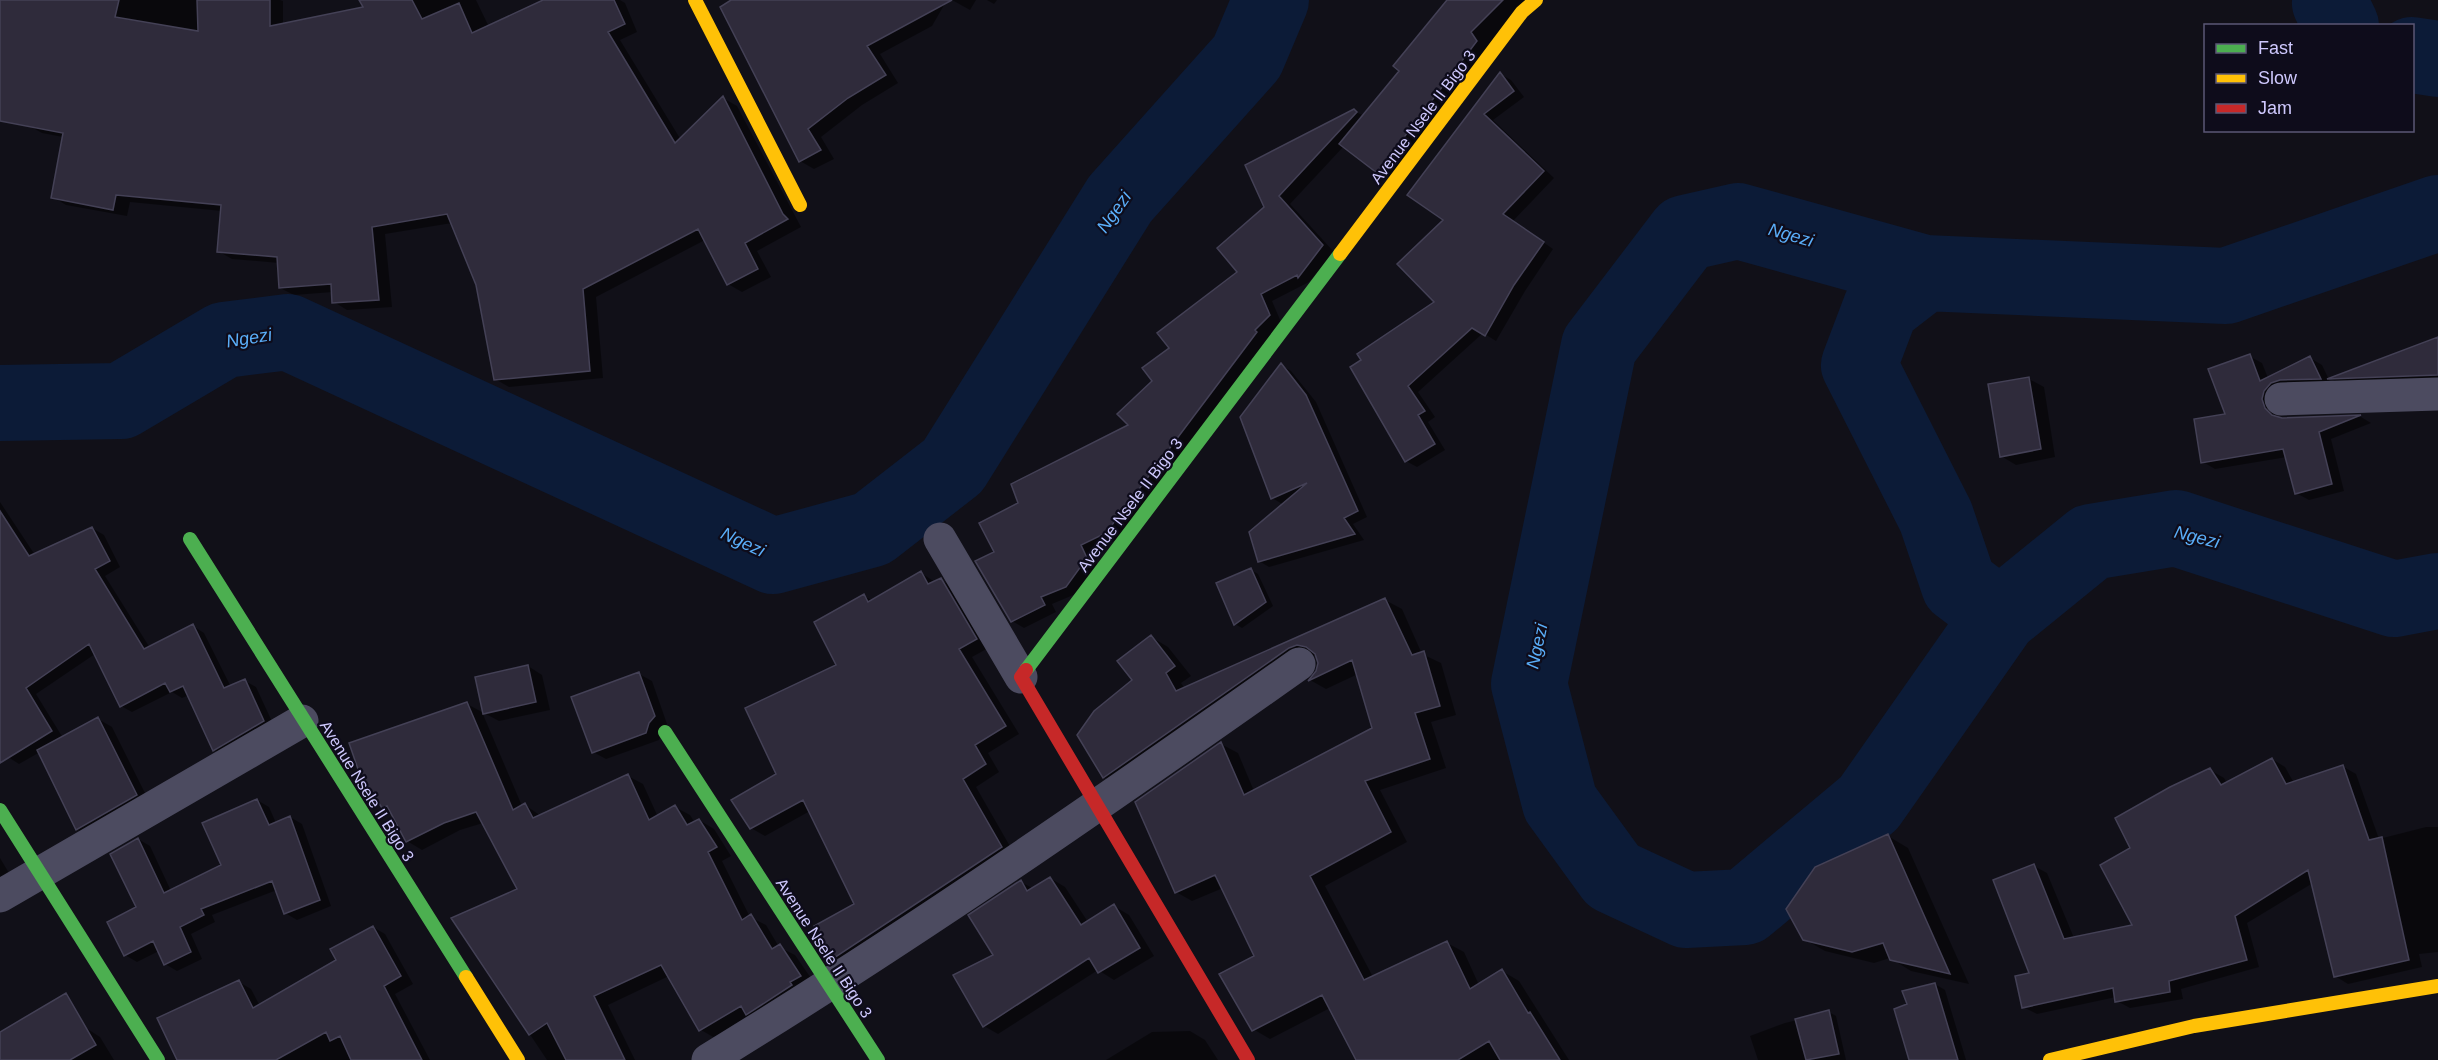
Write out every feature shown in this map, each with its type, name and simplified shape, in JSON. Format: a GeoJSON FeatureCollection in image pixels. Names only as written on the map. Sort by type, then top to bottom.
{"type":"FeatureCollection","features":[{"type":"Feature","properties":{"kind":"street"},"geometry":{"type":"LineString","coordinates":[[695,0],[800,206]]}},
{"type":"Feature","properties":{"kind":"street","name":"Avenue Nsele II Bigo 3"},"geometry":{"type":"LineString","coordinates":[[1021,677],[1522,12],[1536,0]]}},
{"type":"Feature","properties":{"kind":"street"},"geometry":{"type":"LineString","coordinates":[[2280,399],[2438,394]]}},
{"type":"Feature","properties":{"kind":"street","name":"Avenue Nsele II Bigo 3"},"geometry":{"type":"LineString","coordinates":[[190,539],[302,721],[518,1060]]}},
{"type":"Feature","properties":{"kind":"street"},"geometry":{"type":"LineString","coordinates":[[940,539],[1248,1060]]}},
{"type":"Feature","properties":{"kind":"street"},"geometry":{"type":"LineString","coordinates":[[708,1060],[829,986],[1098,806],[1299,664]]}},
{"type":"Feature","properties":{"kind":"street"},"geometry":{"type":"LineString","coordinates":[[0,896],[302,721]]}},
{"type":"Feature","properties":{"kind":"street","name":"Avenue Nsele II Bigo 3"},"geometry":{"type":"LineString","coordinates":[[665,732],[878,1060]]}},
{"type":"Feature","properties":{"kind":"street"},"geometry":{"type":"LineString","coordinates":[[0,810],[158,1060]]}},
{"type":"Feature","properties":{"kind":"street"},"geometry":{"type":"LineString","coordinates":[[2050,1060],[2194,1026],[2438,986]]}},
{"type":"Feature","properties":{"kind":"building"},"geometry":{"type":"Polygon","coordinates":[[[0,0],[119,0],[115,17],[198,31],[197,0],[270,0],[270,26],[363,7],[359,0],[412,0],[422,19],[459,3],[472,33],[543,0],[614,0],[625,24],[608,32],[675,143],[723,96],[783,214],[788,219],[745,243],[758,269],[727,285],[698,229],[583,289],[590,371],[494,380],[476,285],[447,214],[372,227],[379,300],[332,303],[331,284],[279,288],[277,257],[217,252],[221,205],[116,195],[113,210],[51,198],[63,133],[0,121],[0,0]]]}},
{"type":"Feature","properties":{"kind":"building"},"geometry":{"type":"Polygon","coordinates":[[[731,0],[952,0],[867,46],[886,75],[848,98],[808,129],[821,150],[799,162],[720,7],[731,0]]]}},
{"type":"Feature","properties":{"kind":"building"},"geometry":{"type":"Polygon","coordinates":[[[1447,0],[1503,0],[1471,32],[1477,41],[1377,173],[1339,144],[1399,71],[1393,66],[1447,0]]]}},
{"type":"Feature","properties":{"kind":"building"},"geometry":{"type":"Polygon","coordinates":[[[1500,72],[1514,91],[1484,114],[1544,171],[1503,214],[1544,242],[1514,285],[1485,336],[1472,328],[1408,386],[1425,411],[1418,415],[1435,444],[1405,462],[1350,367],[1361,360],[1357,354],[1434,302],[1397,264],[1443,220],[1407,195],[1500,72]]]}},
{"type":"Feature","properties":{"kind":"building"},"geometry":{"type":"Polygon","coordinates":[[[1354,109],[1357,112],[1279,196],[1323,245],[1298,278],[1297,275],[1261,294],[1270,315],[1255,330],[1257,332],[1106,533],[1081,545],[1087,558],[1066,587],[1041,597],[1045,605],[1011,622],[975,561],[994,552],[979,523],[1018,503],[1011,484],[1128,425],[1117,414],[1152,381],[1142,368],[1169,348],[1157,333],[1237,272],[1217,248],[1264,207],[1245,165],[1354,109]]]}},
{"type":"Feature","properties":{"kind":"building"},"geometry":{"type":"Polygon","coordinates":[[[2438,337],[2438,375],[2327,379],[2438,337]]]}},
{"type":"Feature","properties":{"kind":"building"},"geometry":{"type":"Polygon","coordinates":[[[2250,354],[2260,381],[2310,356],[2321,379],[2280,380],[2271,383],[2264,391],[2262,399],[2265,408],[2272,415],[2282,418],[2361,415],[2319,432],[2332,484],[2295,494],[2283,449],[2201,463],[2194,419],[2225,414],[2208,369],[2250,354]]]}},
{"type":"Feature","properties":{"kind":"building"},"geometry":{"type":"Polygon","coordinates":[[[1281,363],[1306,395],[1358,511],[1344,518],[1355,534],[1258,562],[1249,532],[1307,483],[1271,499],[1240,417],[1281,363]]]}},
{"type":"Feature","properties":{"kind":"building"},"geometry":{"type":"Polygon","coordinates":[[[2029,377],[2041,449],[2000,457],[1988,384],[2029,377]]]}},
{"type":"Feature","properties":{"kind":"building"},"geometry":{"type":"Polygon","coordinates":[[[0,511],[29,556],[92,527],[110,561],[95,569],[144,649],[193,624],[224,688],[245,679],[264,721],[213,751],[183,686],[170,692],[165,683],[120,707],[89,644],[26,688],[52,731],[0,763],[0,511]]]}},
{"type":"Feature","properties":{"kind":"building"},"geometry":{"type":"Polygon","coordinates":[[[1251,568],[1266,602],[1234,625],[1216,583],[1251,568]]]}},
{"type":"Feature","properties":{"kind":"building"},"geometry":{"type":"Polygon","coordinates":[[[921,571],[928,584],[941,578],[977,639],[959,649],[1006,726],[975,745],[986,764],[963,779],[1002,847],[834,958],[814,926],[854,904],[803,800],[750,829],[731,800],[776,774],[745,708],[836,665],[814,622],[864,594],[868,602],[921,571]]]}},
{"type":"Feature","properties":{"kind":"building"},"geometry":{"type":"Polygon","coordinates":[[[1385,598],[1412,655],[1424,651],[1440,706],[1415,713],[1430,759],[1365,781],[1391,832],[1310,876],[1364,980],[1447,941],[1470,989],[1502,969],[1560,1060],[1500,1060],[1489,1041],[1458,1060],[1356,1060],[1322,995],[1252,1031],[1219,974],[1254,956],[1215,875],[1175,893],[1135,802],[1221,742],[1244,795],[1372,728],[1352,660],[1308,681],[1316,671],[1318,663],[1315,654],[1306,647],[1297,645],[1289,648],[1103,778],[1077,735],[1094,711],[1132,680],[1117,661],[1151,635],[1175,666],[1166,673],[1176,691],[1385,598]]]}},
{"type":"Feature","properties":{"kind":"building"},"geometry":{"type":"Polygon","coordinates":[[[528,665],[536,702],[483,714],[475,677],[528,665]]]}},
{"type":"Feature","properties":{"kind":"building"},"geometry":{"type":"Polygon","coordinates":[[[639,672],[655,716],[649,723],[646,733],[592,753],[571,697],[639,672]]]}},
{"type":"Feature","properties":{"kind":"building"},"geometry":{"type":"Polygon","coordinates":[[[467,702],[513,810],[525,803],[533,818],[628,774],[649,820],[675,805],[687,825],[699,819],[717,847],[708,852],[742,920],[751,914],[772,949],[780,944],[801,976],[790,982],[792,985],[746,1015],[741,1006],[699,1031],[661,965],[594,996],[625,1060],[566,1060],[547,1023],[529,1035],[451,918],[517,889],[476,812],[444,823],[406,842],[387,806],[382,808],[359,772],[349,743],[467,702]]]}},
{"type":"Feature","properties":{"kind":"building"},"geometry":{"type":"Polygon","coordinates":[[[98,717],[137,795],[76,830],[37,750],[98,717]]]}},
{"type":"Feature","properties":{"kind":"building"},"geometry":{"type":"Polygon","coordinates":[[[2272,758],[2286,784],[2343,765],[2369,840],[2382,837],[2409,960],[2334,977],[2308,870],[2235,916],[2247,960],[2169,981],[2170,992],[2115,1002],[2113,988],[2022,1008],[2015,976],[2029,973],[1993,880],[2034,864],[2064,939],[2132,925],[2100,865],[2130,848],[2115,818],[2170,787],[2210,768],[2221,785],[2272,758]]]}},
{"type":"Feature","properties":{"kind":"building"},"geometry":{"type":"Polygon","coordinates":[[[257,799],[269,825],[290,816],[320,900],[284,914],[272,881],[201,909],[204,915],[180,927],[191,952],[164,965],[153,941],[124,956],[107,922],[136,907],[110,854],[138,838],[164,893],[221,865],[202,823],[257,799]]]}},
{"type":"Feature","properties":{"kind":"building"},"geometry":{"type":"Polygon","coordinates":[[[1888,834],[1950,974],[1890,960],[1883,943],[1852,952],[1803,940],[1786,909],[1815,867],[1888,834]]]}},
{"type":"Feature","properties":{"kind":"building"},"geometry":{"type":"Polygon","coordinates":[[[1050,877],[1081,925],[1114,904],[1140,948],[1098,973],[1089,958],[983,1027],[953,975],[993,955],[968,915],[1021,880],[1027,891],[1050,877]]]}},
{"type":"Feature","properties":{"kind":"building"},"geometry":{"type":"Polygon","coordinates":[[[373,926],[401,976],[384,986],[422,1060],[351,1060],[340,1036],[330,1041],[326,1032],[276,1060],[177,1060],[157,1018],[239,980],[253,1008],[336,960],[330,949],[373,926]]]}},
{"type":"Feature","properties":{"kind":"building"},"geometry":{"type":"Polygon","coordinates":[[[1935,983],[1958,1060],[1909,1060],[1894,1009],[1907,1004],[1902,991],[1935,983]]]}},
{"type":"Feature","properties":{"kind":"building"},"geometry":{"type":"Polygon","coordinates":[[[66,993],[96,1045],[70,1060],[0,1060],[0,1032],[66,993]]]}},
{"type":"Feature","properties":{"kind":"building"},"geometry":{"type":"Polygon","coordinates":[[[1829,1010],[1839,1054],[1806,1060],[1795,1019],[1829,1010]]]}},
{"type":"Feature","properties":{"kind":"waterway","name":"Ngezi"},"geometry":{"type":"LineString","coordinates":[[0,403],[121,401],[224,340],[288,332],[773,556],[872,529],[953,466],[1120,199],[1247,57],[1271,0]]}},
{"type":"Feature","properties":{"kind":"waterway","name":"Ngezi"},"geometry":{"type":"LineString","coordinates":[[2331,0],[2330,3],[2340,24]]}},
{"type":"Feature","properties":{"kind":"waterway","name":"Ngezi"},"geometry":{"type":"LineString","coordinates":[[2414,55],[2438,59]]}},
{"type":"Feature","properties":{"kind":"waterway","name":"Ngezi"},"geometry":{"type":"LineString","coordinates":[[2438,213],[2226,286],[1925,273],[1738,221],[1685,233],[1599,346],[1529,684],[1560,803],[1613,876],[1686,910],[1745,907],[1869,803],[2000,616],[2091,542],[2176,528],[2394,599],[2438,591]]}},
{"type":"Feature","properties":{"kind":"waterway"},"geometry":{"type":"LineString","coordinates":[[1925,273],[1881,307],[1859,365],[1936,517],[1959,585],[2000,616]]}},
{"type":"Feature","properties":{"kind":"traffic: fast"},"geometry":{"type":"LineString","coordinates":[[1026,670],[1340,254]]}},
{"type":"Feature","properties":{"kind":"traffic: fast"},"geometry":{"type":"LineString","coordinates":[[190,539],[466,977]]}},
{"type":"Feature","properties":{"kind":"traffic: fast"},"geometry":{"type":"LineString","coordinates":[[665,732],[878,1060]]}},
{"type":"Feature","properties":{"kind":"traffic: fast"},"geometry":{"type":"LineString","coordinates":[[0,810],[158,1060]]}},
{"type":"Feature","properties":{"kind":"traffic: slow"},"geometry":{"type":"LineString","coordinates":[[695,0],[800,205]]}},
{"type":"Feature","properties":{"kind":"traffic: slow"},"geometry":{"type":"LineString","coordinates":[[1340,254],[1522,12],[1536,0]]}},
{"type":"Feature","properties":{"kind":"traffic: slow"},"geometry":{"type":"LineString","coordinates":[[466,977],[518,1060]]}},
{"type":"Feature","properties":{"kind":"traffic: slow"},"geometry":{"type":"LineString","coordinates":[[2050,1060],[2194,1026],[2438,986]]}},
{"type":"Feature","properties":{"kind":"traffic: jam"},"geometry":{"type":"LineString","coordinates":[[1026,670],[1021,677],[1248,1060]]}}]}
